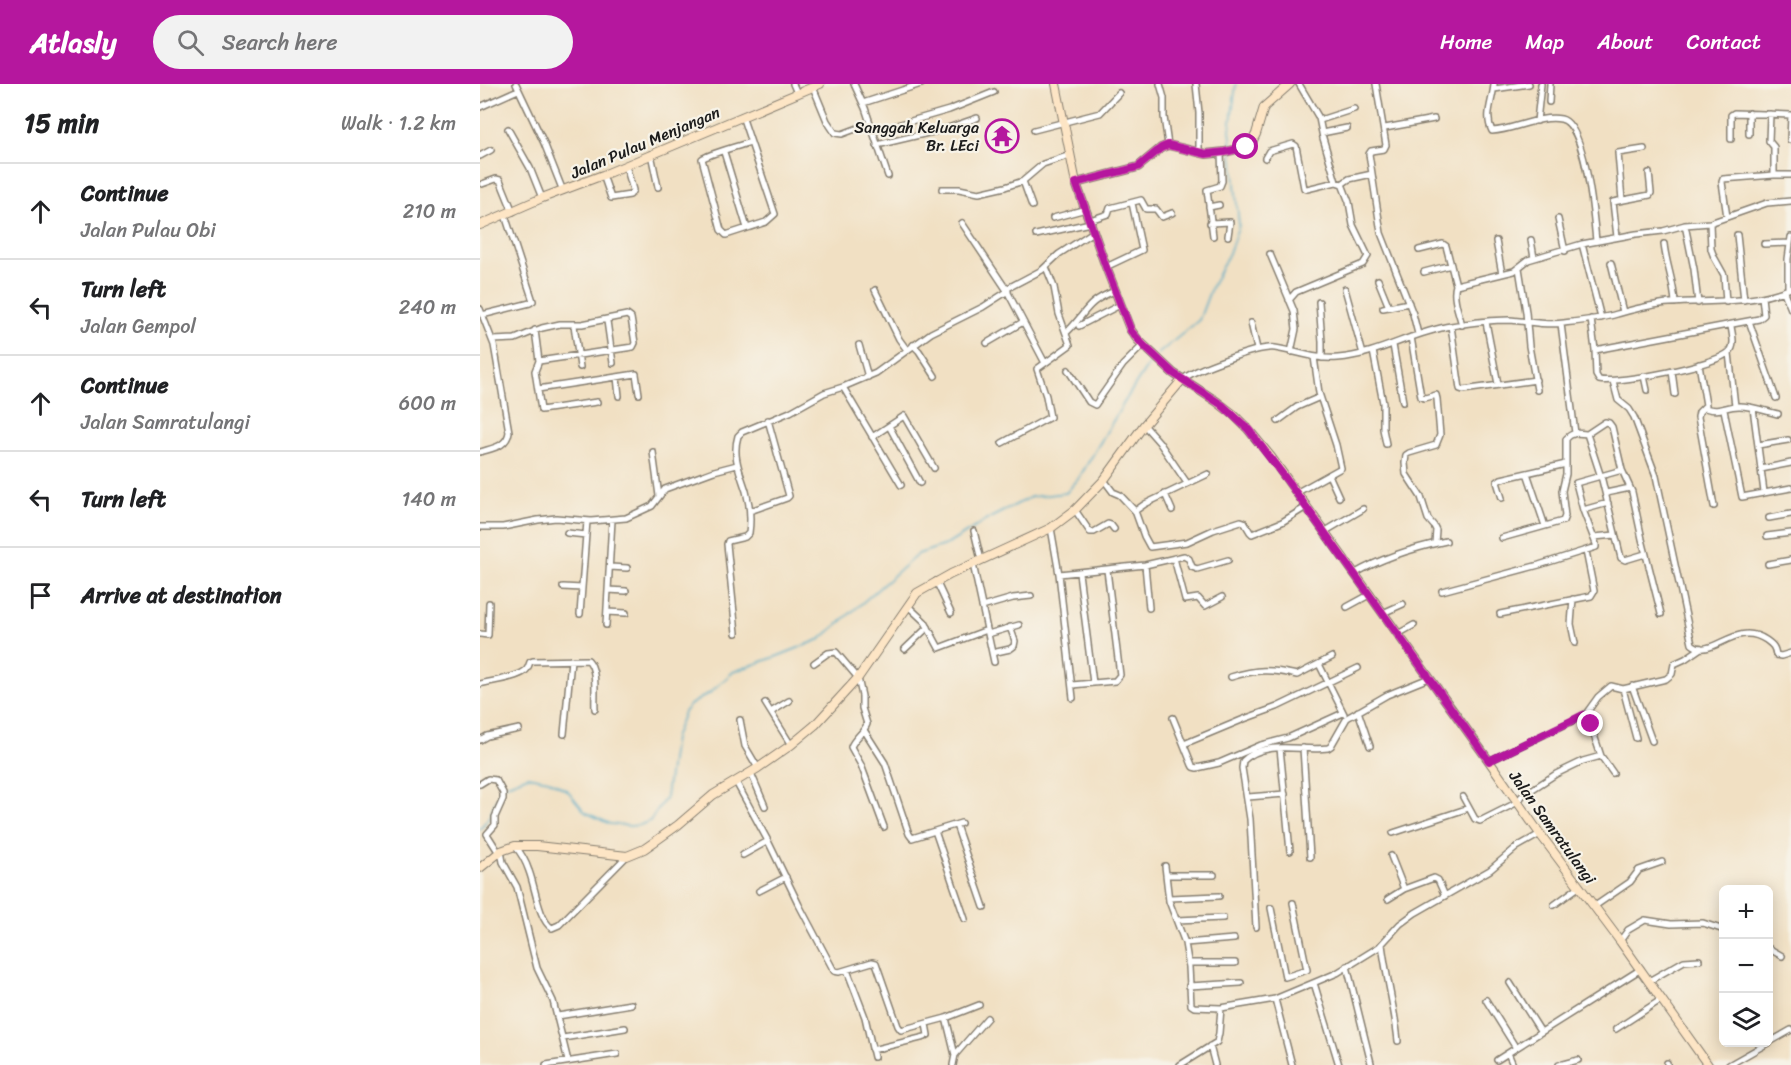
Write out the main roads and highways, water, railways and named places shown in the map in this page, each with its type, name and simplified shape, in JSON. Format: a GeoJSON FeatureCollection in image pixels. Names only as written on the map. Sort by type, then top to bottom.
{"type":"FeatureCollection","features":[{"type":"Feature","properties":{"kind":"waterway"},"geometry":{"type":"LineString","coordinates":[[1232,148],[1230,130],[1236,84]]}},
{"type":"Feature","properties":{"kind":"waterway"},"geometry":{"type":"LineString","coordinates":[[1158,354],[1199,320],[1211,288],[1229,253],[1239,225],[1232,153]]}},
{"type":"Feature","properties":{"kind":"waterway"},"geometry":{"type":"LineString","coordinates":[[502,786],[528,776],[549,780],[568,791],[585,812],[610,824],[630,826],[650,821],[666,797],[674,738],[684,712],[690,705],[711,692],[733,672],[821,639],[918,554],[948,544],[988,519],[1031,497],[1066,493],[1079,478],[1152,359]]}},
{"type":"Feature","properties":{"kind":"waterway"},"geometry":{"type":"LineString","coordinates":[[480,829],[489,817],[500,791]]}},
{"type":"Feature","properties":{"kind":"place","name":"Sanggah Keluarga Br. LEci"},"geometry":{"type":"Point","coordinates":[1002,136]}}]}
